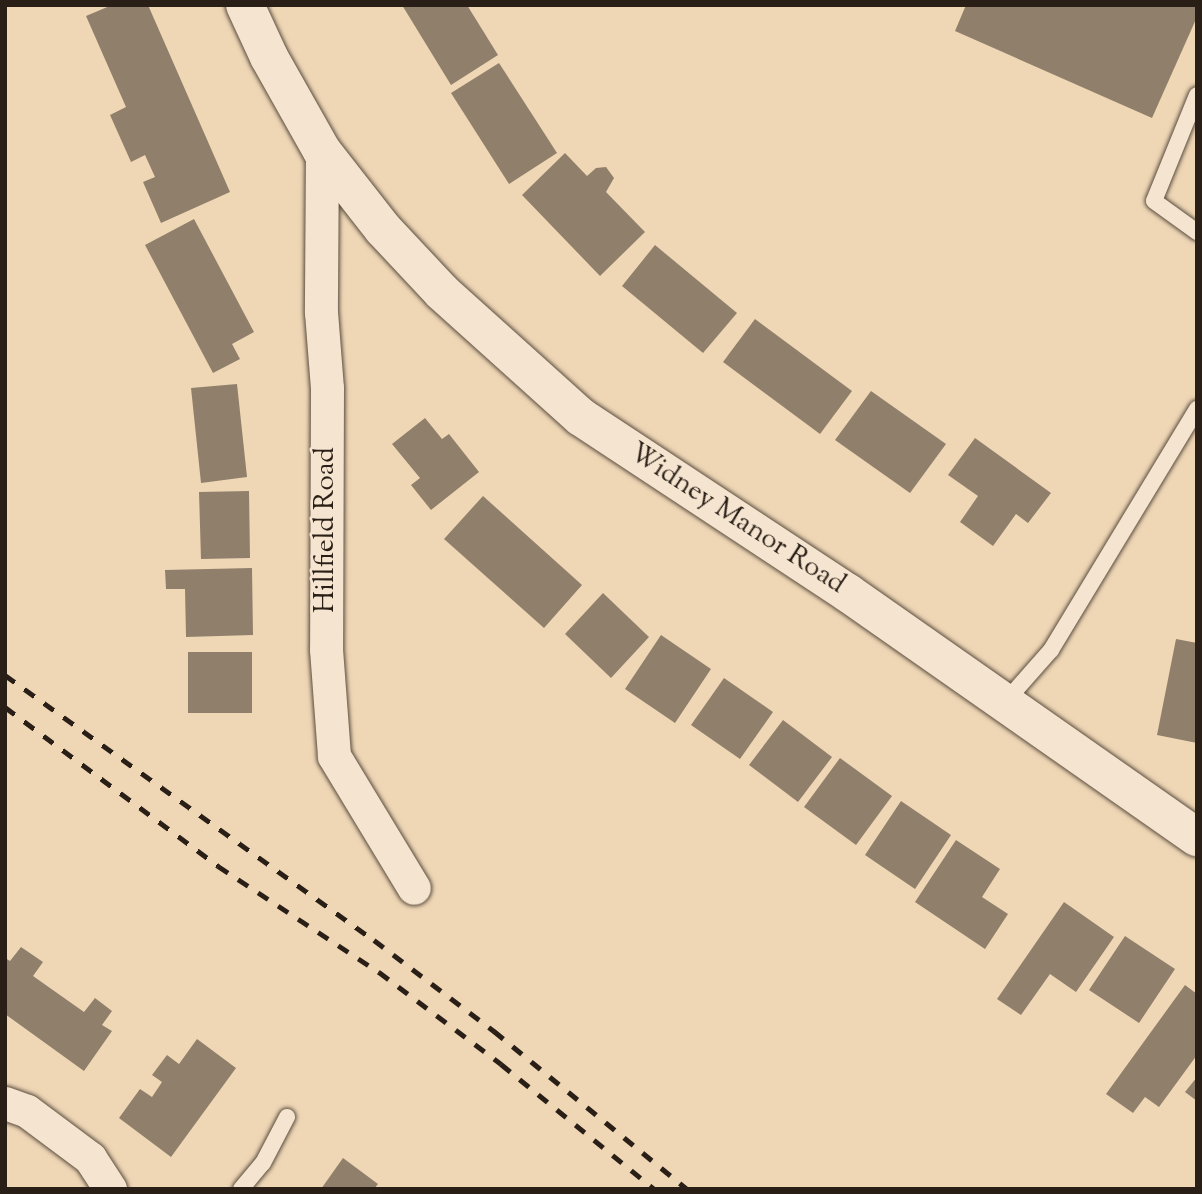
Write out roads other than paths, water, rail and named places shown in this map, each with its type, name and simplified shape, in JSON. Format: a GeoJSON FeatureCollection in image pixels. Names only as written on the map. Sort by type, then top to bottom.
{"type":"FeatureCollection","features":[{"type":"Feature","properties":{"kind":"street","name":"Widney Manor Road"},"geometry":{"type":"LineString","coordinates":[[246,5],[269,57],[321,150],[383,229],[442,292],[581,417],[1006,701],[1197,837]]}},
{"type":"Feature","properties":{"kind":"street","name":"Hillfield Road"},"geometry":{"type":"LineString","coordinates":[[321,150],[321,312],[327,388],[326,649],[334,756],[414,888]]}},
{"type":"Feature","properties":{"kind":"street"},"geometry":{"type":"LineString","coordinates":[[5,1103],[27,1111],[90,1158],[110,1189]]}},
{"type":"Feature","properties":{"kind":"lane"},"geometry":{"type":"LineString","coordinates":[[1197,95],[1154,201],[1197,232]]}},
{"type":"Feature","properties":{"kind":"lane"},"geometry":{"type":"LineString","coordinates":[[1006,701],[1051,650],[1197,409]]}},
{"type":"Feature","properties":{"kind":"lane"},"geometry":{"type":"LineString","coordinates":[[241,1189],[263,1163],[287,1118]]}},
{"type":"Feature","properties":{"kind":"railway"},"geometry":{"type":"LineString","coordinates":[[5,675],[374,940],[494,1031],[687,1189]]}},
{"type":"Feature","properties":{"kind":"railway"},"geometry":{"type":"LineString","coordinates":[[5,707],[218,866],[379,972],[501,1064],[654,1189]]}}]}
